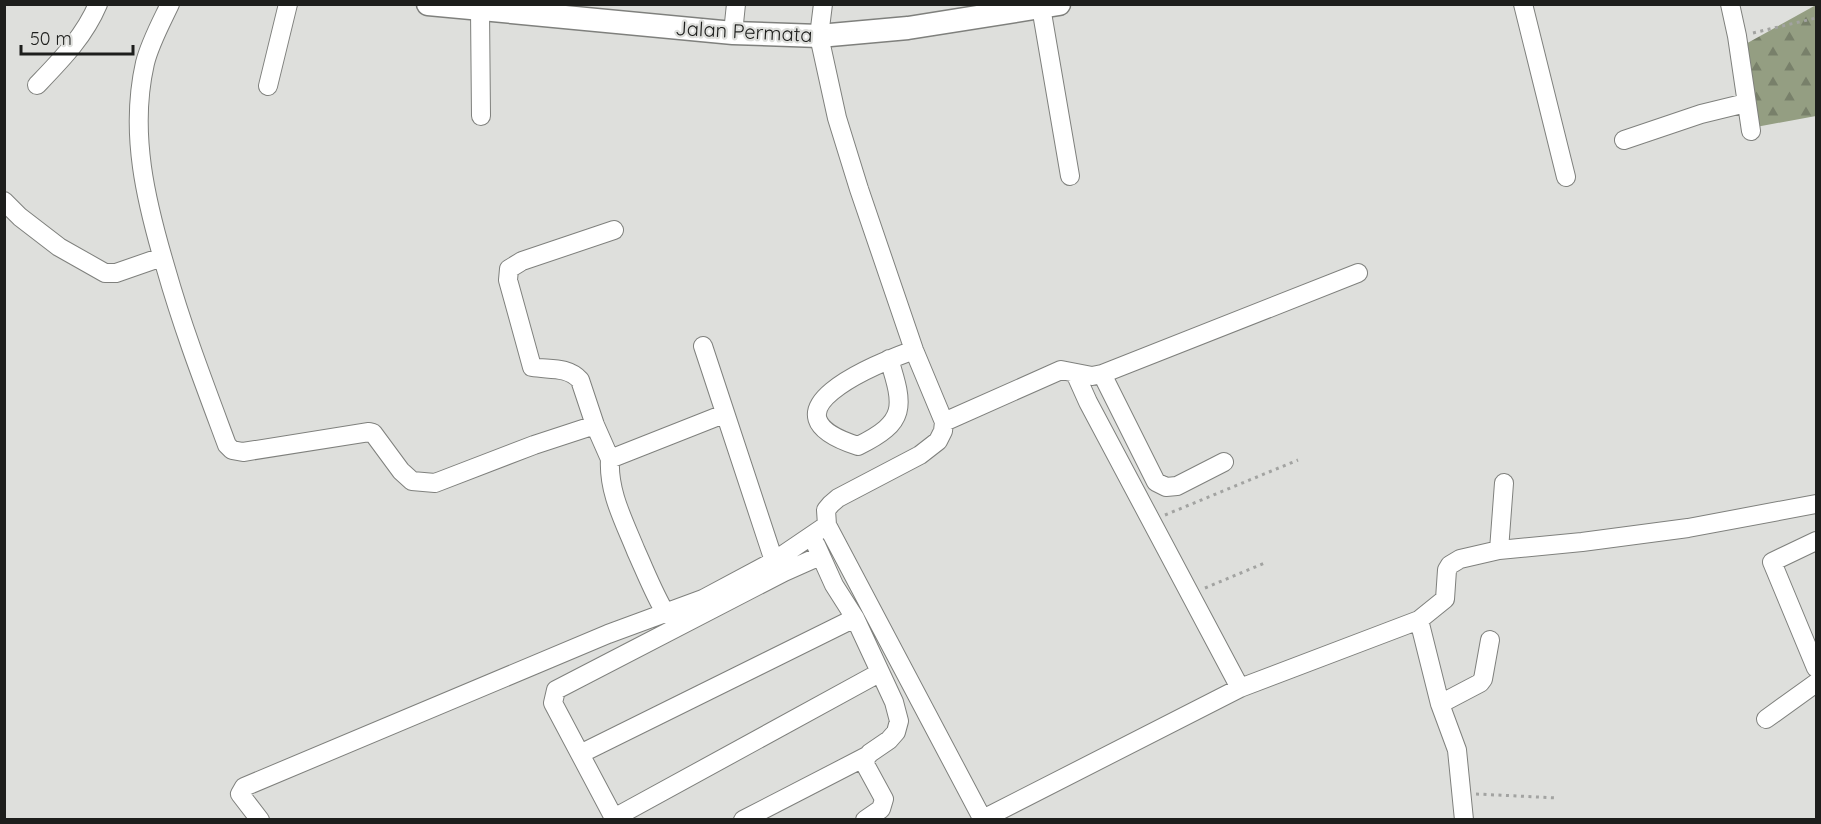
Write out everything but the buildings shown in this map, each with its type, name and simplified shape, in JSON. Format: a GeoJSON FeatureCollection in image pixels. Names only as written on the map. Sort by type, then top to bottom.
{"type":"FeatureCollection","features":[{"type":"Feature","properties":{"kind":"main road","name":"Jalan Permata"},"geometry":{"type":"LineString","coordinates":[[428,4],[733,33],[819,36],[908,28],[1050,6]]}},
{"type":"Feature","properties":{"kind":"street"},"geometry":{"type":"LineString","coordinates":[[37,85],[76,43],[86,29],[98,4]]}},
{"type":"Feature","properties":{"kind":"street"},"geometry":{"type":"LineString","coordinates":[[170,4],[146,61],[140,92],[137,128],[143,179],[153,226],[183,327],[227,445],[237,453],[369,432],[373,433],[401,471],[412,481],[435,483],[534,444],[595,425]]}},
{"type":"Feature","properties":{"kind":"street"},"geometry":{"type":"LineString","coordinates":[[268,86],[288,4]]}},
{"type":"Feature","properties":{"kind":"street"},"geometry":{"type":"LineString","coordinates":[[733,33],[736,4]]}},
{"type":"Feature","properties":{"kind":"street"},"geometry":{"type":"LineString","coordinates":[[742,819],[867,756],[896,732],[899,721],[894,702],[855,618],[834,585],[820,556],[820,531],[826,510],[831,504],[838,498],[920,455],[938,441],[944,422],[914,350],[837,118],[819,36],[823,4]]}},
{"type":"Feature","properties":{"kind":"street"},"geometry":{"type":"LineString","coordinates":[[1523,4],[1566,177]]}},
{"type":"Feature","properties":{"kind":"street"},"geometry":{"type":"LineString","coordinates":[[1730,4],[1737,36],[1750,130]]}},
{"type":"Feature","properties":{"kind":"street"},"geometry":{"type":"LineString","coordinates":[[1050,6],[1070,176]]}},
{"type":"Feature","properties":{"kind":"street"},"geometry":{"type":"LineString","coordinates":[[481,116],[489,8]]}},
{"type":"Feature","properties":{"kind":"street"},"geometry":{"type":"LineString","coordinates":[[1624,140],[1701,114],[1746,103]]}},
{"type":"Feature","properties":{"kind":"street"},"geometry":{"type":"LineString","coordinates":[[4,201],[20,217],[59,247],[105,273],[116,273],[162,257]]}},
{"type":"Feature","properties":{"kind":"street"},"geometry":{"type":"LineString","coordinates":[[614,230],[522,261],[509,269],[508,280],[532,367],[565,370],[575,375],[580,381],[610,459],[615,502],[655,596],[666,614]]}},
{"type":"Feature","properties":{"kind":"street"},"geometry":{"type":"LineString","coordinates":[[944,422],[1061,370],[1092,376],[1102,374],[1358,273]]}},
{"type":"Feature","properties":{"kind":"street"},"geometry":{"type":"LineString","coordinates":[[703,346],[774,561]]}},
{"type":"Feature","properties":{"kind":"street"},"geometry":{"type":"LineString","coordinates":[[889,359],[899,390],[899,412],[894,422],[872,440],[858,446],[822,428],[817,415],[827,395],[844,382],[889,359],[914,350]]}},
{"type":"Feature","properties":{"kind":"street"},"geometry":{"type":"LineString","coordinates":[[1075,373],[1088,402],[1240,688]]}},
{"type":"Feature","properties":{"kind":"street"},"geometry":{"type":"LineString","coordinates":[[1102,374],[1155,482],[1166,487],[1177,486],[1224,462]]}},
{"type":"Feature","properties":{"kind":"street"},"geometry":{"type":"LineString","coordinates":[[610,459],[724,414]]}},
{"type":"Feature","properties":{"kind":"street"},"geometry":{"type":"LineString","coordinates":[[1499,550],[1504,483]]}},
{"type":"Feature","properties":{"kind":"street"},"geometry":{"type":"LineString","coordinates":[[820,531],[983,819],[1240,688],[1419,620],[1445,599],[1447,570],[1450,565],[1460,559],[1499,550],[1688,528],[1816,504]]}},
{"type":"Feature","properties":{"kind":"street"},"geometry":{"type":"LineString","coordinates":[[260,819],[240,794],[244,787],[591,642],[703,599],[774,561],[820,531]]}},
{"type":"Feature","properties":{"kind":"street"},"geometry":{"type":"LineString","coordinates":[[1816,541],[1772,562],[1816,668]]}},
{"type":"Feature","properties":{"kind":"street"},"geometry":{"type":"LineString","coordinates":[[820,556],[784,572],[556,690],[553,703],[614,819],[879,673]]}},
{"type":"Feature","properties":{"kind":"street"},"geometry":{"type":"LineString","coordinates":[[580,754],[855,618]]}},
{"type":"Feature","properties":{"kind":"street"},"geometry":{"type":"LineString","coordinates":[[1419,620],[1440,704],[1457,750],[1464,819]]}},
{"type":"Feature","properties":{"kind":"street"},"geometry":{"type":"LineString","coordinates":[[1440,704],[1480,683],[1483,679],[1490,640]]}},
{"type":"Feature","properties":{"kind":"street"},"geometry":{"type":"LineString","coordinates":[[1766,719],[1816,682]]}},
{"type":"Feature","properties":{"kind":"street"},"geometry":{"type":"LineString","coordinates":[[865,819],[881,809],[884,799],[866,766],[867,756]]}},
{"type":"Feature","properties":{"kind":"path"},"geometry":{"type":"LineString","coordinates":[[1737,36],[1816,18]]}},
{"type":"Feature","properties":{"kind":"path"},"geometry":{"type":"LineString","coordinates":[[1152,520],[1298,460]]}},
{"type":"Feature","properties":{"kind":"path"},"geometry":{"type":"LineString","coordinates":[[1189,594],[1268,562]]}},
{"type":"Feature","properties":{"kind":"path"},"geometry":{"type":"LineString","coordinates":[[1462,793],[1558,798]]}},
{"type":"Feature","properties":{"kind":"green space"},"geometry":{"type":"Polygon","coordinates":[[[1816,5],[1816,116],[1756,127],[1733,51],[1816,5]]]}}]}
